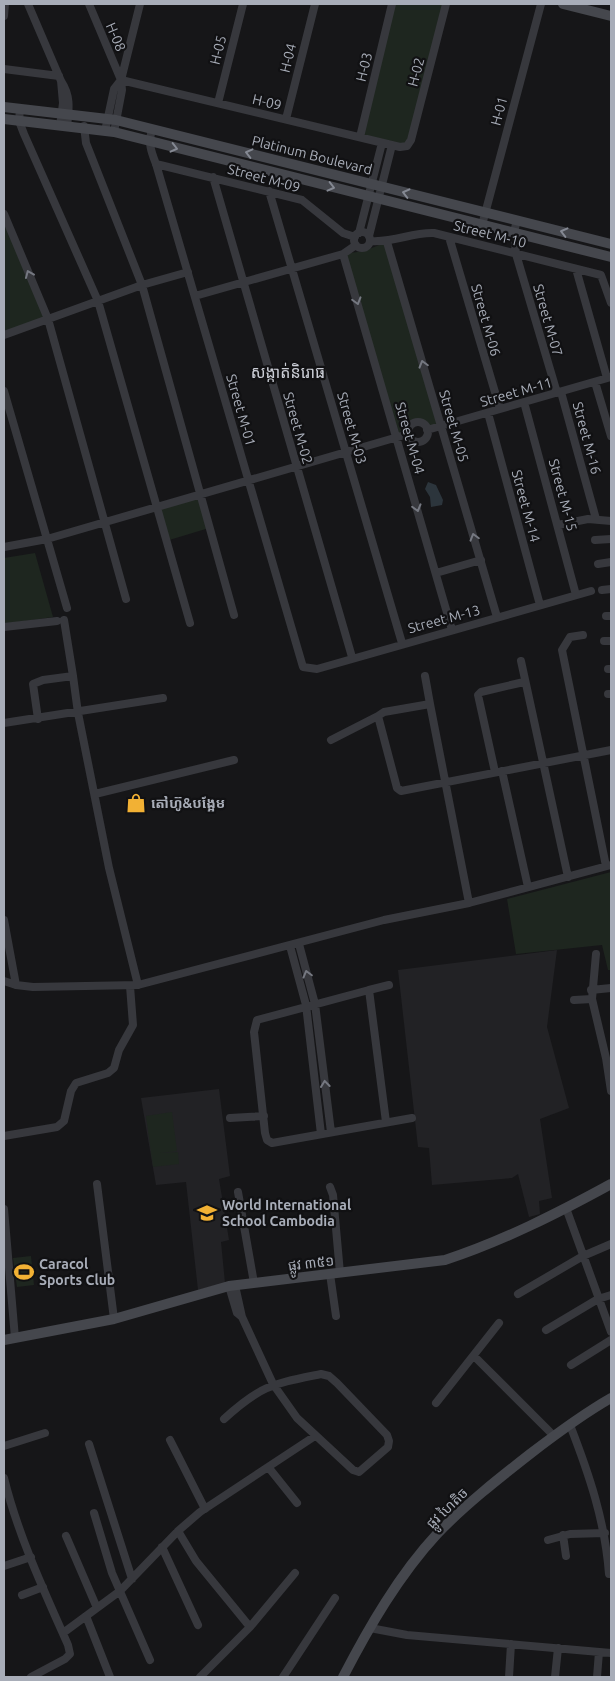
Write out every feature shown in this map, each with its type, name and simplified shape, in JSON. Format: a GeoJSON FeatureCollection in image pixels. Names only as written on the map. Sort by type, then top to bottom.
{"type":"FeatureCollection","features":[{"type":"Feature","properties":{"kind":"street"},"geometry":{"type":"LineString","coordinates":[[4,16],[5,4]]}},
{"type":"Feature","properties":{"kind":"street"},"geometry":{"type":"LineString","coordinates":[[28,4],[60,78],[68,90],[64,126]]}},
{"type":"Feature","properties":{"kind":"street","name":"H-08"},"geometry":{"type":"LineString","coordinates":[[89,4],[121,80]]}},
{"type":"Feature","properties":{"kind":"street"},"geometry":{"type":"LineString","coordinates":[[109,132],[122,90],[121,80],[140,4]]}},
{"type":"Feature","properties":{"kind":"street","name":"H-05"},"geometry":{"type":"LineString","coordinates":[[218,103],[243,4]]}},
{"type":"Feature","properties":{"kind":"street","name":"H-04"},"geometry":{"type":"LineString","coordinates":[[286,119],[315,4]]}},
{"type":"Feature","properties":{"kind":"street","name":"H-03"},"geometry":{"type":"LineString","coordinates":[[360,137],[392,4]]}},
{"type":"Feature","properties":{"kind":"street","name":"H-02"},"geometry":{"type":"LineString","coordinates":[[407,146],[411,140],[446,4]]}},
{"type":"Feature","properties":{"kind":"street","name":"H-01"},"geometry":{"type":"LineString","coordinates":[[482,225],[541,4]]}},
{"type":"Feature","properties":{"kind":"street"},"geometry":{"type":"LineString","coordinates":[[562,4],[611,16]]}},
{"type":"Feature","properties":{"kind":"street"},"geometry":{"type":"LineString","coordinates":[[4,70],[60,78]]}},
{"type":"Feature","properties":{"kind":"street","name":"H-09"},"geometry":{"type":"LineString","coordinates":[[121,80],[382,143],[407,146]]}},
{"type":"Feature","properties":{"kind":"street","name":"Platinum Boulevard"},"geometry":{"type":"LineString","coordinates":[[4,107],[112,119],[611,244]]}},
{"type":"Feature","properties":{"kind":"street"},"geometry":{"type":"LineString","coordinates":[[22,109],[21,121],[27,137],[98,301],[190,623]]}},
{"type":"Feature","properties":{"kind":"street"},"geometry":{"type":"LineString","coordinates":[[82,116],[82,138],[86,143],[142,285],[234,615]]}},
{"type":"Feature","properties":{"kind":"street","name":"Platinum Boulevard"},"geometry":{"type":"LineString","coordinates":[[4,119],[109,132],[611,257]]}},
{"type":"Feature","properties":{"kind":"street"},"geometry":{"type":"LineString","coordinates":[[151,142],[154,130]]}},
{"type":"Feature","properties":{"kind":"street","name":"Street M-01"},"geometry":{"type":"LineString","coordinates":[[151,142],[303,667]]}},
{"type":"Feature","properties":{"kind":"street"},"geometry":{"type":"LineString","coordinates":[[356,245],[364,248],[369,239],[373,197],[382,143]]}},
{"type":"Feature","properties":{"kind":"street"},"geometry":{"type":"LineString","coordinates":[[376,185],[392,145]]}},
{"type":"Feature","properties":{"kind":"street","name":"Street M-09"},"geometry":{"type":"LineString","coordinates":[[156,162],[302,200],[343,233],[357,235],[363,233],[369,239]]}},
{"type":"Feature","properties":{"kind":"street","name":"Street M-02"},"geometry":{"type":"LineString","coordinates":[[213,177],[352,657]]}},
{"type":"Feature","properties":{"kind":"street","name":"Street M-03"},"geometry":{"type":"LineString","coordinates":[[269,191],[402,643]]}},
{"type":"Feature","properties":{"kind":"street"},"geometry":{"type":"LineString","coordinates":[[195,296],[343,254],[356,245],[357,235],[373,197]]}},
{"type":"Feature","properties":{"kind":"street"},"geometry":{"type":"LineString","coordinates":[[4,214],[48,319],[126,599]]}},
{"type":"Feature","properties":{"kind":"street"},"geometry":{"type":"LineString","coordinates":[[511,232],[514,220]]}},
{"type":"Feature","properties":{"kind":"street","name":"Street M-07"},"geometry":{"type":"LineString","coordinates":[[511,232],[510,245],[516,254],[559,392]]}},
{"type":"Feature","properties":{"kind":"street","name":"Street M-10"},"geometry":{"type":"LineString","coordinates":[[369,239],[387,242],[425,233],[449,237],[603,277],[611,299]]}},
{"type":"Feature","properties":{"kind":"street","name":"Street M-06"},"geometry":{"type":"LineString","coordinates":[[449,237],[500,409]]}},
{"type":"Feature","properties":{"kind":"street","name":"Street M-05"},"geometry":{"type":"LineString","coordinates":[[387,242],[497,617]]}},
{"type":"Feature","properties":{"kind":"street","name":"Street M-04"},"geometry":{"type":"LineString","coordinates":[[343,254],[452,630]]}},
{"type":"Feature","properties":{"kind":"street"},"geometry":{"type":"LineString","coordinates":[[576,269],[609,378]]}},
{"type":"Feature","properties":{"kind":"street"},"geometry":{"type":"LineString","coordinates":[[4,335],[142,285],[188,272]]}},
{"type":"Feature","properties":{"kind":"street","name":"Street M-11"},"geometry":{"type":"LineString","coordinates":[[427,430],[609,378]]}},
{"type":"Feature","properties":{"kind":"street"},"geometry":{"type":"LineString","coordinates":[[596,382],[611,436]]}},
{"type":"Feature","properties":{"kind":"street"},"geometry":{"type":"LineString","coordinates":[[4,391],[67,608]]}},
{"type":"Feature","properties":{"kind":"street","name":"Street M-16"},"geometry":{"type":"LineString","coordinates":[[559,392],[596,519]]}},
{"type":"Feature","properties":{"kind":"street","name":"Street M-15"},"geometry":{"type":"LineString","coordinates":[[524,402],[576,595]]}},
{"type":"Feature","properties":{"kind":"street","name":"Street M-14"},"geometry":{"type":"LineString","coordinates":[[488,413],[540,605]]}},
{"type":"Feature","properties":{"kind":"street"},"geometry":{"type":"LineString","coordinates":[[416,422],[422,424],[427,430],[425,440],[418,442],[412,441],[408,434],[409,428],[416,422]]}},
{"type":"Feature","properties":{"kind":"street"},"geometry":{"type":"LineString","coordinates":[[4,547],[48,539],[408,434]]}},
{"type":"Feature","properties":{"kind":"street"},"geometry":{"type":"LineString","coordinates":[[558,525],[596,519],[611,521]]}},
{"type":"Feature","properties":{"kind":"street"},"geometry":{"type":"LineString","coordinates":[[595,540],[611,539]]}},
{"type":"Feature","properties":{"kind":"street"},"geometry":{"type":"LineString","coordinates":[[436,573],[480,560]]}},
{"type":"Feature","properties":{"kind":"street"},"geometry":{"type":"LineString","coordinates":[[598,564],[611,562]]}},
{"type":"Feature","properties":{"kind":"street"},"geometry":{"type":"LineString","coordinates":[[602,590],[611,589]]}},
{"type":"Feature","properties":{"kind":"street","name":"Street M-13"},"geometry":{"type":"LineString","coordinates":[[303,667],[317,668],[591,591]]}},
{"type":"Feature","properties":{"kind":"street"},"geometry":{"type":"LineString","coordinates":[[4,627],[61,621],[134,986],[133,1025],[119,1050],[114,1068],[108,1073],[76,1083],[71,1091],[64,1121],[58,1127],[4,1136]]}},
{"type":"Feature","properties":{"kind":"street"},"geometry":{"type":"LineString","coordinates":[[4,981],[16,985],[134,986],[299,944],[384,920],[469,903],[608,866],[581,754],[562,650],[563,645],[570,637],[583,634]]}},
{"type":"Feature","properties":{"kind":"street"},"geometry":{"type":"LineString","coordinates":[[521,661],[524,682],[544,763],[568,877]]}},
{"type":"Feature","properties":{"kind":"street"},"geometry":{"type":"LineString","coordinates":[[38,719],[33,684],[43,680],[73,676]]}},
{"type":"Feature","properties":{"kind":"street"},"geometry":{"type":"LineString","coordinates":[[425,676],[469,903]]}},
{"type":"Feature","properties":{"kind":"street"},"geometry":{"type":"LineString","coordinates":[[524,682],[481,692],[478,695],[528,887]]}},
{"type":"Feature","properties":{"kind":"street"},"geometry":{"type":"LineString","coordinates":[[4,723],[78,713],[163,698]]}},
{"type":"Feature","properties":{"kind":"street"},"geometry":{"type":"LineString","coordinates":[[331,740],[384,712],[430,704]]}},
{"type":"Feature","properties":{"kind":"street"},"geometry":{"type":"LineString","coordinates":[[378,716],[398,790],[499,772],[581,754],[611,750]]}},
{"type":"Feature","properties":{"kind":"street"},"geometry":{"type":"LineString","coordinates":[[95,794],[234,760]]}},
{"type":"Feature","properties":{"kind":"street"},"geometry":{"type":"LineString","coordinates":[[4,920],[16,985]]}},
{"type":"Feature","properties":{"kind":"street"},"geometry":{"type":"LineString","coordinates":[[299,944],[315,1004],[331,1132]]}},
{"type":"Feature","properties":{"kind":"street"},"geometry":{"type":"LineString","coordinates":[[290,946],[306,1005],[321,1134]]}},
{"type":"Feature","properties":{"kind":"street"},"geometry":{"type":"LineString","coordinates":[[596,954],[591,990],[592,999],[611,1085]]}},
{"type":"Feature","properties":{"kind":"street"},"geometry":{"type":"LineString","coordinates":[[389,985],[306,1005],[257,1020],[254,1025],[265,1133],[267,1140],[272,1144],[412,1118]]}},
{"type":"Feature","properties":{"kind":"street"},"geometry":{"type":"LineString","coordinates":[[591,990],[611,988]]}},
{"type":"Feature","properties":{"kind":"street"},"geometry":{"type":"LineString","coordinates":[[369,990],[386,1122]]}},
{"type":"Feature","properties":{"kind":"street"},"geometry":{"type":"LineString","coordinates":[[574,1000],[592,999]]}},
{"type":"Feature","properties":{"kind":"street"},"geometry":{"type":"LineString","coordinates":[[230,1118],[264,1116]]}},
{"type":"Feature","properties":{"kind":"street"},"geometry":{"type":"LineString","coordinates":[[97,1184],[114,1319]]}},
{"type":"Feature","properties":{"kind":"street","name":"ផ្លូវ ៣៥១"},"geometry":{"type":"LineString","coordinates":[[4,1340],[114,1319],[232,1286],[445,1260],[476,1250],[564,1210],[611,1184]]}},
{"type":"Feature","properties":{"kind":"street"},"geometry":{"type":"LineString","coordinates":[[330,1187],[333,1195],[336,1316]]}},
{"type":"Feature","properties":{"kind":"street"},"geometry":{"type":"LineString","coordinates":[[238,1192],[254,1283]]}},
{"type":"Feature","properties":{"kind":"street"},"geometry":{"type":"LineString","coordinates":[[4,1209],[15,1338]]}},
{"type":"Feature","properties":{"kind":"street"},"geometry":{"type":"LineString","coordinates":[[564,1210],[572,1236],[576,1239],[584,1256],[611,1332]]}},
{"type":"Feature","properties":{"kind":"street"},"geometry":{"type":"LineString","coordinates":[[518,1294],[584,1256],[611,1244]]}},
{"type":"Feature","properties":{"kind":"street"},"geometry":{"type":"LineString","coordinates":[[224,1420],[243,1402],[273,1384],[321,1374],[329,1376],[387,1435],[389,1441],[388,1447],[359,1472],[353,1470],[315,1436],[297,1418],[273,1384],[242,1317],[237,1313],[232,1286]]}},
{"type":"Feature","properties":{"kind":"street"},"geometry":{"type":"LineString","coordinates":[[546,1330],[598,1299],[611,1294]]}},
{"type":"Feature","properties":{"kind":"street"},"geometry":{"type":"LineString","coordinates":[[436,1403],[499,1323]]}},
{"type":"Feature","properties":{"kind":"street"},"geometry":{"type":"LineString","coordinates":[[571,1365],[611,1340]]}},
{"type":"Feature","properties":{"kind":"street"},"geometry":{"type":"LineString","coordinates":[[474,1356],[554,1436]]}},
{"type":"Feature","properties":{"kind":"street","name":"ផ្លូវ ហៃតិច"},"geometry":{"type":"LineString","coordinates":[[343,1677],[370,1628],[402,1578],[437,1535],[464,1508],[554,1436],[611,1398]]}},
{"type":"Feature","properties":{"kind":"street"},"geometry":{"type":"LineString","coordinates":[[570,1425],[594,1489],[605,1533],[609,1574]]}},
{"type":"Feature","properties":{"kind":"street"},"geometry":{"type":"LineString","coordinates":[[4,1446],[45,1434]]}},
{"type":"Feature","properties":{"kind":"street"},"geometry":{"type":"LineString","coordinates":[[63,1633],[120,1591],[178,1531],[205,1509],[315,1436]]}},
{"type":"Feature","properties":{"kind":"street"},"geometry":{"type":"LineString","coordinates":[[170,1440],[205,1509]]}},
{"type":"Feature","properties":{"kind":"street"},"geometry":{"type":"LineString","coordinates":[[89,1444],[132,1579]]}},
{"type":"Feature","properties":{"kind":"street"},"geometry":{"type":"LineString","coordinates":[[269,1468],[297,1503]]}},
{"type":"Feature","properties":{"kind":"street"},"geometry":{"type":"LineString","coordinates":[[4,1478],[9,1498],[31,1557],[70,1654],[44,1675],[31,1677]]}},
{"type":"Feature","properties":{"kind":"street"},"geometry":{"type":"LineString","coordinates":[[94,1513],[120,1591],[150,1660]]}},
{"type":"Feature","properties":{"kind":"street"},"geometry":{"type":"LineString","coordinates":[[178,1531],[196,1561],[250,1627]]}},
{"type":"Feature","properties":{"kind":"street"},"geometry":{"type":"LineString","coordinates":[[548,1540],[563,1535],[605,1533]]}},
{"type":"Feature","properties":{"kind":"street"},"geometry":{"type":"LineString","coordinates":[[563,1535],[566,1556]]}},
{"type":"Feature","properties":{"kind":"street"},"geometry":{"type":"LineString","coordinates":[[66,1536],[97,1608]]}},
{"type":"Feature","properties":{"kind":"street"},"geometry":{"type":"LineString","coordinates":[[162,1547],[198,1625]]}},
{"type":"Feature","properties":{"kind":"street"},"geometry":{"type":"LineString","coordinates":[[4,1566],[31,1557]]}},
{"type":"Feature","properties":{"kind":"street"},"geometry":{"type":"LineString","coordinates":[[200,1677],[250,1627],[295,1573]]}},
{"type":"Feature","properties":{"kind":"street"},"geometry":{"type":"LineString","coordinates":[[22,1595],[43,1587]]}},
{"type":"Feature","properties":{"kind":"street"},"geometry":{"type":"LineString","coordinates":[[283,1677],[335,1598]]}},
{"type":"Feature","properties":{"kind":"street"},"geometry":{"type":"LineString","coordinates":[[86,1616],[110,1677]]}},
{"type":"Feature","properties":{"kind":"street"},"geometry":{"type":"LineString","coordinates":[[370,1628],[407,1635],[611,1653]]}},
{"type":"Feature","properties":{"kind":"street"},"geometry":{"type":"LineString","coordinates":[[509,1677],[511,1644]]}},
{"type":"Feature","properties":{"kind":"street"},"geometry":{"type":"LineString","coordinates":[[555,1677],[558,1648]]}},
{"type":"Feature","properties":{"kind":"street"},"geometry":{"type":"LineString","coordinates":[[597,1677],[600,1652]]}},
{"type":"Feature","properties":{"kind":"shaded area"},"geometry":{"type":"Polygon","coordinates":[[[393,4],[446,4],[407,146],[361,136],[393,4]]]}},
{"type":"Feature","properties":{"kind":"shaded area"},"geometry":{"type":"Polygon","coordinates":[[[4,214],[48,319],[4,335],[4,214]]]}},
{"type":"Feature","properties":{"kind":"shaded area"},"geometry":{"type":"Polygon","coordinates":[[[387,242],[441,426],[426,427],[416,422],[396,438],[343,254],[364,251],[387,242]]]}},
{"type":"Feature","properties":{"kind":"shaded area"},"geometry":{"type":"Polygon","coordinates":[[[428,482],[436,485],[443,500],[442,505],[431,507],[430,497],[425,489],[428,482]]]}},
{"type":"Feature","properties":{"kind":"shaded area"},"geometry":{"type":"Polygon","coordinates":[[[200,494],[209,528],[166,541],[157,508],[200,494]]]}},
{"type":"Feature","properties":{"kind":"shaded area"},"geometry":{"type":"Polygon","coordinates":[[[35,553],[53,617],[4,624],[4,558],[35,553]]]}},
{"type":"Feature","properties":{"kind":"shaded area"},"geometry":{"type":"Polygon","coordinates":[[[611,872],[611,970],[608,970],[602,945],[516,954],[507,899],[611,872]]]}},
{"type":"Feature","properties":{"kind":"shaded area"},"geometry":{"type":"Polygon","coordinates":[[[557,950],[547,1027],[569,1108],[540,1119],[552,1198],[539,1201],[540,1214],[529,1217],[518,1174],[512,1178],[432,1185],[429,1148],[418,1147],[398,970],[557,950]]]}},
{"type":"Feature","properties":{"kind":"shaded area","name":"World International School Cambodia"},"geometry":{"type":"Polygon","coordinates":[[[219,1089],[230,1176],[219,1179],[229,1240],[221,1242],[225,1283],[198,1290],[186,1182],[156,1185],[141,1098],[219,1089]]]}},
{"type":"Feature","properties":{"kind":"shaded area"},"geometry":{"type":"Polygon","coordinates":[[[172,1112],[177,1151],[160,1153],[178,1152],[179,1164],[153,1167],[146,1116],[172,1112]]]}},
{"type":"Feature","properties":{"kind":"shaded area","name":"Caracol Sports Club"},"geometry":{"type":"Polygon","coordinates":[[[31,1256],[34,1285],[17,1287],[13,1258],[31,1256]]]}},
{"type":"Feature","properties":{"kind":"place","name":"តៅហ៊ូ&បង្អែម"},"geometry":{"type":"Point","coordinates":[136,803]}},
{"type":"Feature","properties":{"kind":"place","name":"World International School Cambodia"},"geometry":{"type":"Point","coordinates":[207,1213]}},
{"type":"Feature","properties":{"kind":"place","name":"Caracol Sports Club"},"geometry":{"type":"Point","coordinates":[24,1272]}},
{"type":"Feature","properties":{"kind":"district","name":"សង្កាត់និរោធ"},"geometry":{"type":"Point","coordinates":[288,372]}}]}
